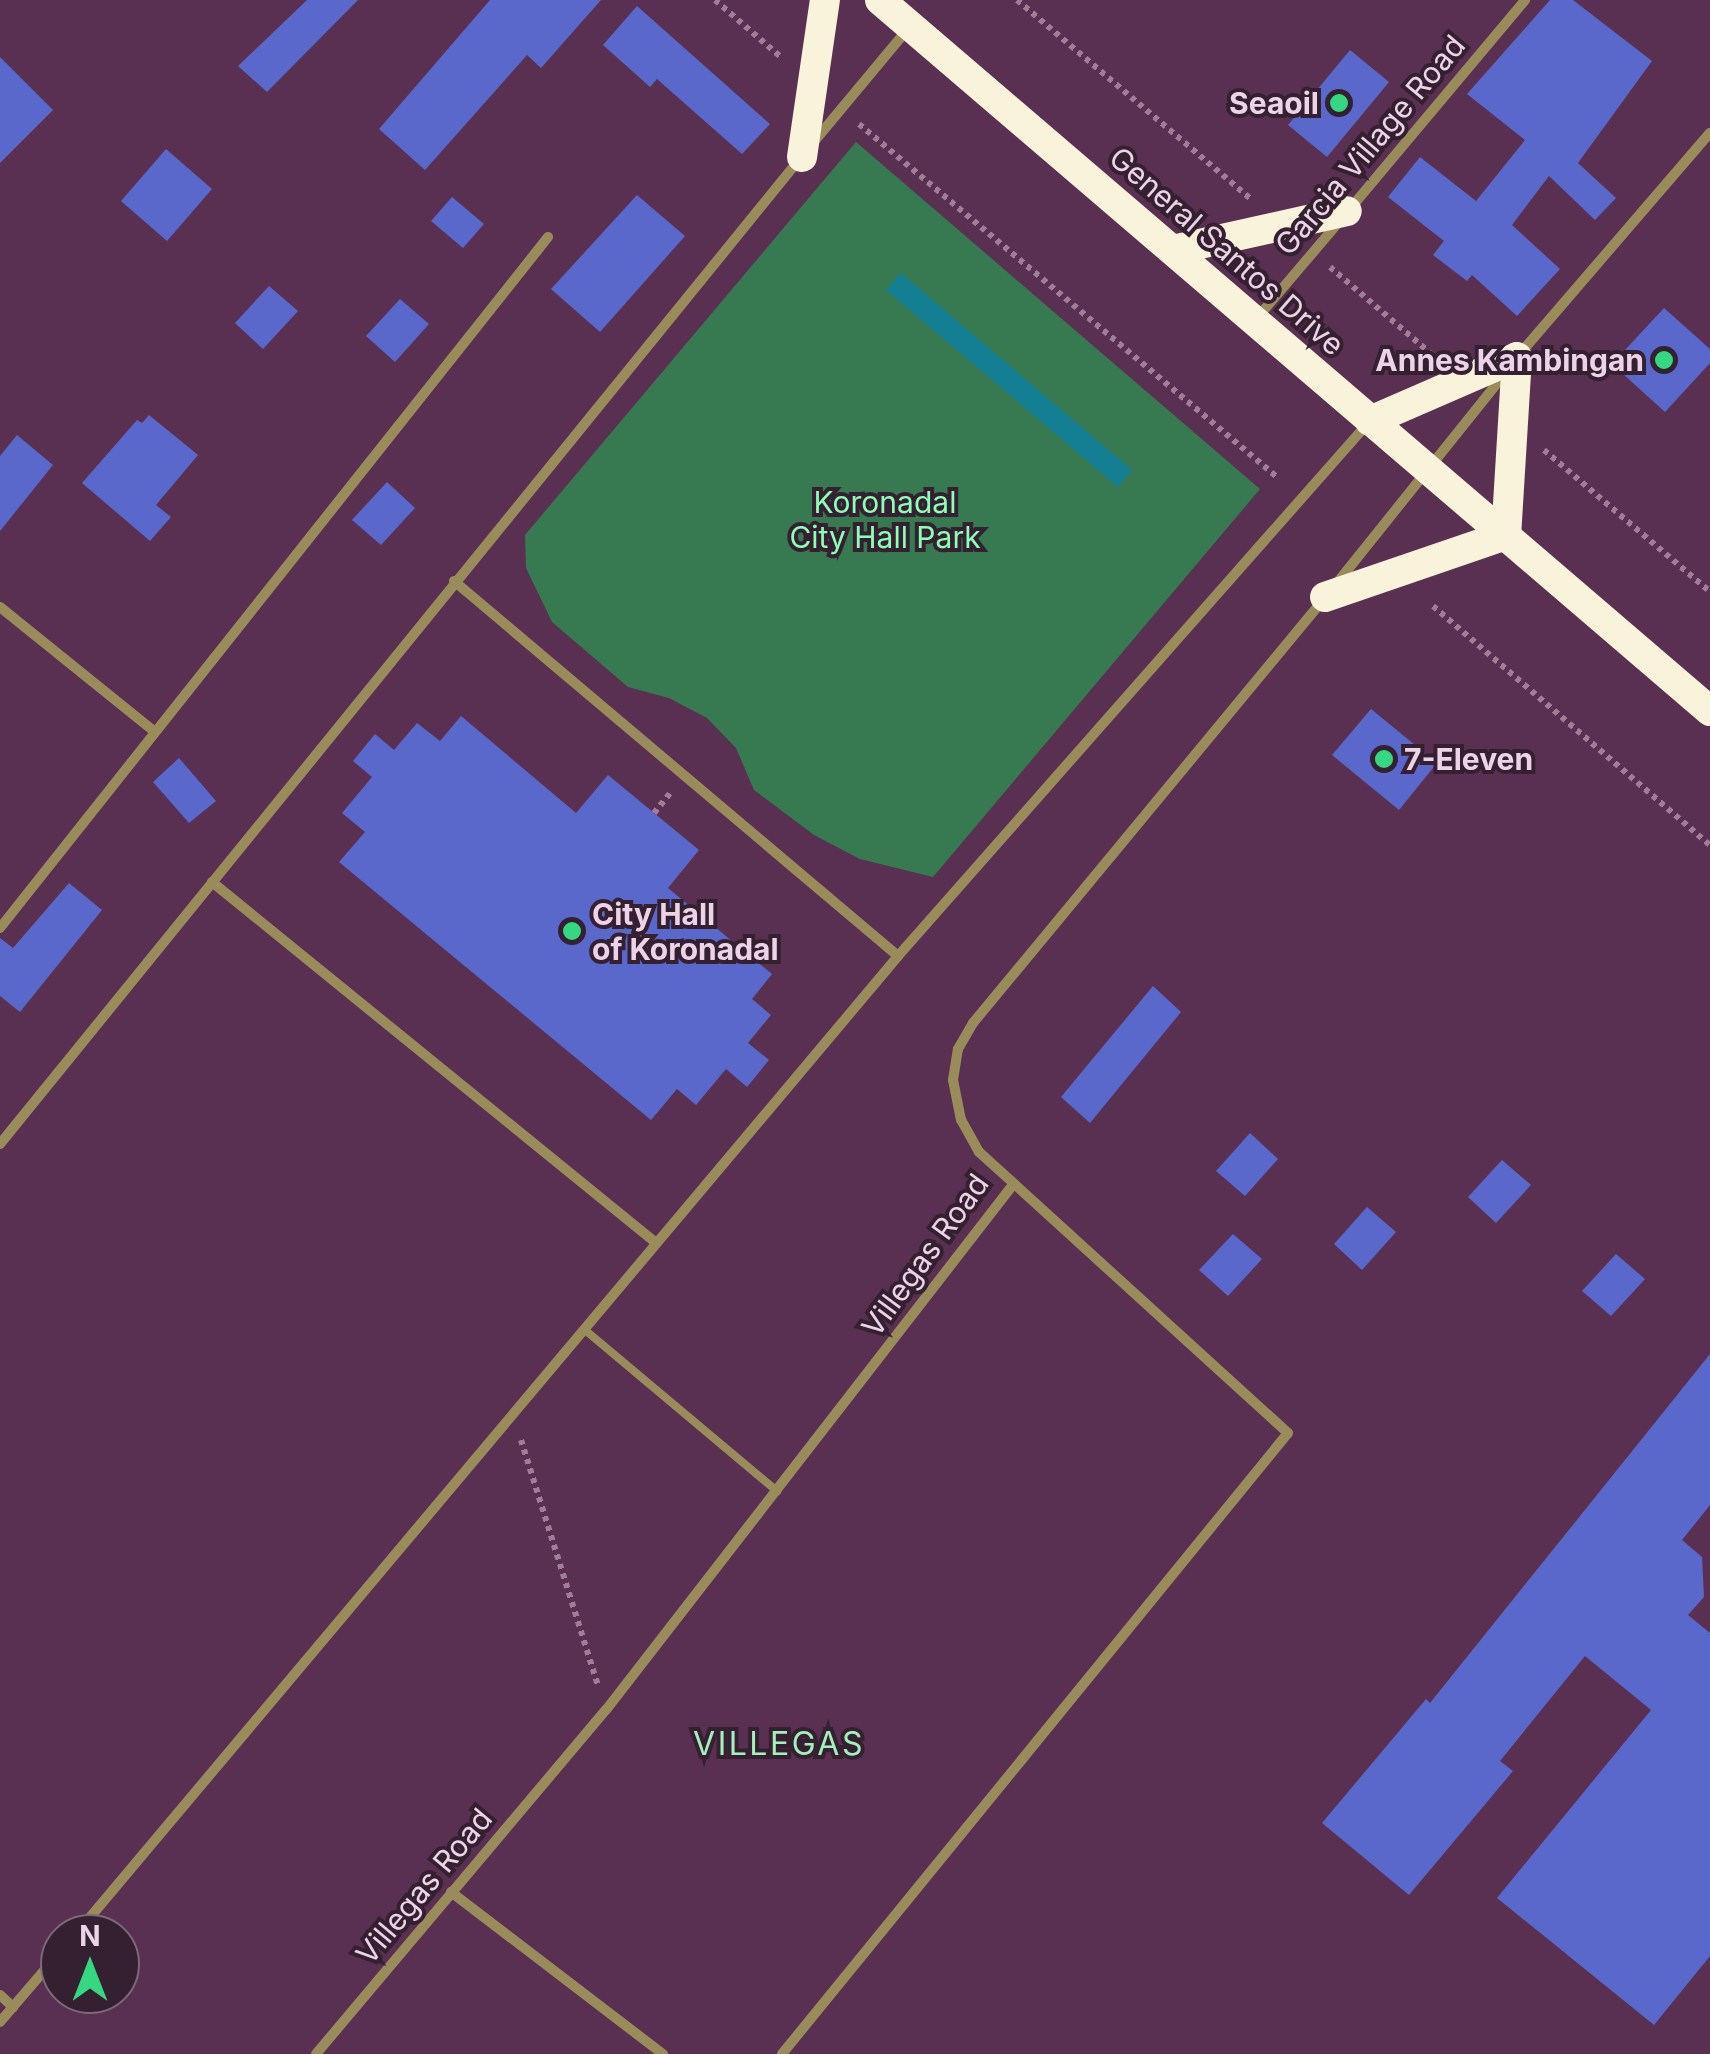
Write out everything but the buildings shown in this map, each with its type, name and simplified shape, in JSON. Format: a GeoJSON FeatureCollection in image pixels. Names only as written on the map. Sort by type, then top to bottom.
{"type":"FeatureCollection","features":[{"type":"Feature","properties":{"kind":"highway"},"geometry":{"type":"LineString","coordinates":[[802,157],[825,0]]}},
{"type":"Feature","properties":{"kind":"highway","name":"General Santos Drive"},"geometry":{"type":"LineString","coordinates":[[880,0],[1710,710]]}},
{"type":"Feature","properties":{"kind":"highway"},"geometry":{"type":"LineString","coordinates":[[1173,250],[1348,211]]}},
{"type":"Feature","properties":{"kind":"highway"},"geometry":{"type":"LineString","coordinates":[[1325,598],[1506,536],[1517,357],[1370,421]]}},
{"type":"Feature","properties":{"kind":"street","name":"Garcia Village Road"},"geometry":{"type":"LineString","coordinates":[[1254,322],[1525,0]]}},
{"type":"Feature","properties":{"kind":"street"},"geometry":{"type":"LineString","coordinates":[[0,1144],[454,580],[911,26]]}},
{"type":"Feature","properties":{"kind":"street","name":"Villegas Road"},"geometry":{"type":"LineString","coordinates":[[316,2054],[606,1710],[780,1493],[1012,1186],[979,1152],[961,1120],[953,1080],[958,1050],[1430,471],[1517,357],[1710,134]]}},
{"type":"Feature","properties":{"kind":"street"},"geometry":{"type":"LineString","coordinates":[[0,928],[548,237]]}},
{"type":"Feature","properties":{"kind":"street"},"geometry":{"type":"LineString","coordinates":[[93,1914],[898,956],[1370,421]]}},
{"type":"Feature","properties":{"kind":"street"},"geometry":{"type":"LineString","coordinates":[[454,580],[898,956]]}},
{"type":"Feature","properties":{"kind":"street"},"geometry":{"type":"LineString","coordinates":[[0,607],[155,732]]}},
{"type":"Feature","properties":{"kind":"street"},"geometry":{"type":"LineString","coordinates":[[212,882],[656,1242]]}},
{"type":"Feature","properties":{"kind":"street"},"geometry":{"type":"LineString","coordinates":[[782,2054],[1288,1433],[1012,1186]]}},
{"type":"Feature","properties":{"kind":"street"},"geometry":{"type":"LineString","coordinates":[[451,1892],[663,2054]]}},
{"type":"Feature","properties":{"kind":"street"},"geometry":{"type":"LineString","coordinates":[[0,2022],[40,1975]]}},
{"type":"Feature","properties":{"kind":"street"},"geometry":{"type":"LineString","coordinates":[[0,1995],[13,2007]]}},
{"type":"Feature","properties":{"kind":"lane"},"geometry":{"type":"LineString","coordinates":[[585,1330],[780,1493]]}},
{"type":"Feature","properties":{"kind":"path"},"geometry":{"type":"LineString","coordinates":[[714,0],[794,68]]}},
{"type":"Feature","properties":{"kind":"path"},"geometry":{"type":"LineString","coordinates":[[1017,0],[1281,226]]}},
{"type":"Feature","properties":{"kind":"path"},"geometry":{"type":"LineString","coordinates":[[859,124],[1277,477]]}},
{"type":"Feature","properties":{"kind":"path"},"geometry":{"type":"LineString","coordinates":[[1313,252],[1436,358]]}},
{"type":"Feature","properties":{"kind":"path"},"geometry":{"type":"LineString","coordinates":[[1544,450],[1710,592]]}},
{"type":"Feature","properties":{"kind":"path"},"geometry":{"type":"LineString","coordinates":[[1432,606],[1710,845]]}},
{"type":"Feature","properties":{"kind":"path"},"geometry":{"type":"LineString","coordinates":[[513,1415],[606,1710]]}},
{"type":"Feature","properties":{"kind":"green space","name":"Koronadal City Hall Park"},"geometry":{"type":"Polygon","coordinates":[[[856,142],[1260,489],[933,877],[860,859],[814,835],[754,790],[736,748],[707,718],[669,698],[628,687],[552,622],[526,568],[525,535],[856,142]]]}},
{"type":"Feature","properties":{"kind":"water"},"geometry":{"type":"Polygon","coordinates":[[[901,273],[1132,470],[1118,487],[886,290],[901,273]]]}},
{"type":"Feature","properties":{"kind":"place","name":"Seaoil"},"geometry":{"type":"Point","coordinates":[1339,103]}},
{"type":"Feature","properties":{"kind":"place","name":"Annes Kambingan"},"geometry":{"type":"Point","coordinates":[1664,360]}},
{"type":"Feature","properties":{"kind":"place","name":"7-Eleven"},"geometry":{"type":"Point","coordinates":[1384,759]}},
{"type":"Feature","properties":{"kind":"place","name":"City Hall of Koronadal"},"geometry":{"type":"Point","coordinates":[572,931]}},
{"type":"Feature","properties":{"kind":"district","name":"VILLEGAS"},"geometry":{"type":"Point","coordinates":[779,1744]}}]}
